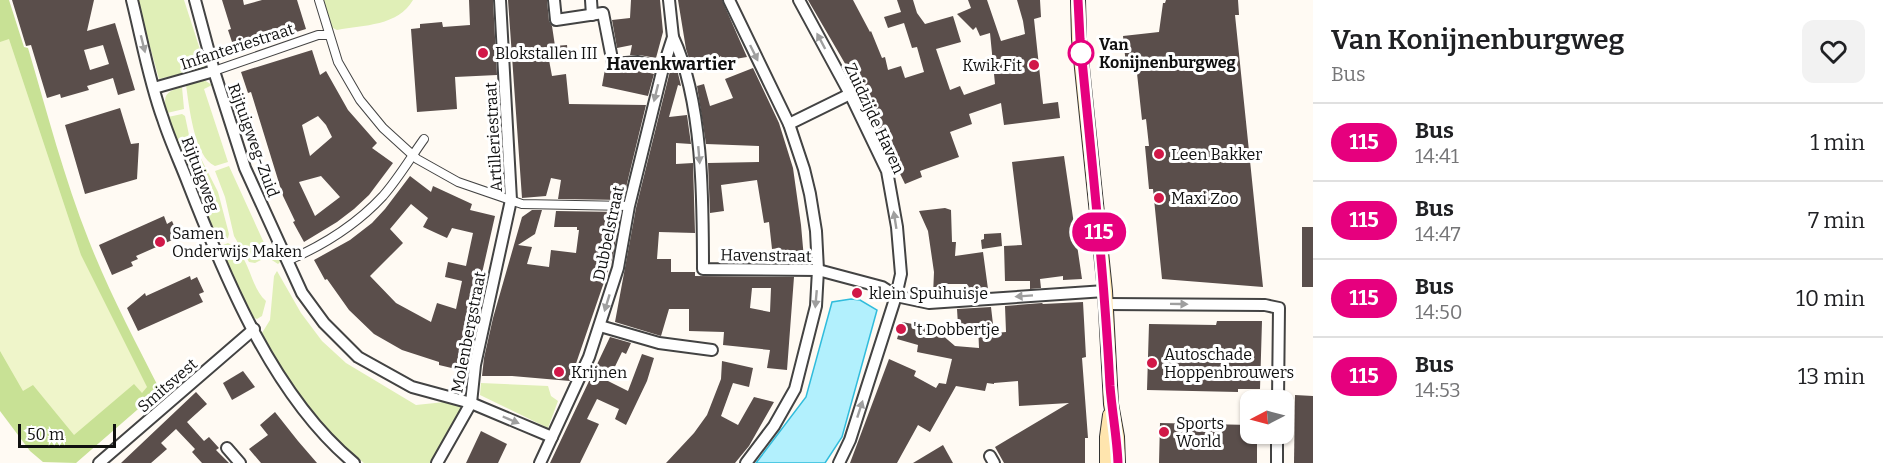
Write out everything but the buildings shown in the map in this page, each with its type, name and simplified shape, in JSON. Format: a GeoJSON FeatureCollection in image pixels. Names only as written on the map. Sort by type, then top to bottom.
{"type":"FeatureCollection","features":[{"type":"Feature","properties":{"kind":"main road"},"geometry":{"type":"LineString","coordinates":[[1078,0],[1105,297],[1111,404],[1117,437],[1118,463]]}},
{"type":"Feature","properties":{"kind":"main road"},"geometry":{"type":"LineString","coordinates":[[1107,463],[1111,404]]}},
{"type":"Feature","properties":{"kind":"street","name":"Rijtuigweg"},"geometry":{"type":"LineString","coordinates":[[132,0],[163,119],[231,288],[279,375],[311,418],[354,463]]}},
{"type":"Feature","properties":{"kind":"street","name":"Rijtuigweg-Zuid"},"geometry":{"type":"LineString","coordinates":[[195,0],[245,168],[302,293],[324,323],[358,357],[412,387],[471,403],[552,437]]}},
{"type":"Feature","properties":{"kind":"street"},"geometry":{"type":"LineString","coordinates":[[319,0],[338,62],[360,100],[383,129],[412,155],[458,182],[522,204],[628,206]]}},
{"type":"Feature","properties":{"kind":"street","name":"Artilleriestraat"},"geometry":{"type":"LineString","coordinates":[[500,0],[511,200]]}},
{"type":"Feature","properties":{"kind":"street"},"geometry":{"type":"LineString","coordinates":[[554,0],[556,20],[603,14],[613,64],[638,62],[663,68]]}},
{"type":"Feature","properties":{"kind":"street"},"geometry":{"type":"LineString","coordinates":[[591,0],[592,15]]}},
{"type":"Feature","properties":{"kind":"street","name":"Dubbelstraat"},"geometry":{"type":"LineString","coordinates":[[540,463],[589,357],[618,268],[628,206],[673,37],[669,0]]}},
{"type":"Feature","properties":{"kind":"street"},"geometry":{"type":"LineString","coordinates":[[729,0],[789,124],[810,194],[816,231],[818,270],[816,306],[795,390],[774,426],[746,463]]}},
{"type":"Feature","properties":{"kind":"street","name":"Zuidzijde Haven"},"geometry":{"type":"LineString","coordinates":[[799,0],[850,94],[887,171],[897,227],[900,274],[896,296],[850,440],[839,463]]}},
{"type":"Feature","properties":{"kind":"street","name":"Infanteriestraat"},"geometry":{"type":"LineString","coordinates":[[154,88],[318,35],[329,35]]}},
{"type":"Feature","properties":{"kind":"street","name":"Havenstraat"},"geometry":{"type":"LineString","coordinates":[[673,37],[683,58],[696,122],[703,195],[703,269],[818,270],[882,287],[896,296],[929,303],[1105,297],[1265,305],[1279,308],[1278,390]]}},
{"type":"Feature","properties":{"kind":"street"},"geometry":{"type":"LineString","coordinates":[[789,124],[850,94]]}},
{"type":"Feature","properties":{"kind":"street"},"geometry":{"type":"LineString","coordinates":[[288,261],[303,255],[350,226],[384,195],[424,138]]}},
{"type":"Feature","properties":{"kind":"street","name":"Molenbergstraat"},"geometry":{"type":"LineString","coordinates":[[436,463],[471,403],[475,365],[511,200]]}},
{"type":"Feature","properties":{"kind":"street"},"geometry":{"type":"LineString","coordinates":[[600,326],[658,343],[712,350]]}},
{"type":"Feature","properties":{"kind":"street","name":"Smitsvest"},"geometry":{"type":"LineString","coordinates":[[99,463],[254,329]]}},
{"type":"Feature","properties":{"kind":"street"},"geometry":{"type":"LineString","coordinates":[[1277,444],[1277,463]]}},
{"type":"Feature","properties":{"kind":"street"},"geometry":{"type":"LineString","coordinates":[[227,448],[240,463]]}},
{"type":"Feature","properties":{"kind":"green space"},"geometry":{"type":"Polygon","coordinates":[[[0,0],[9,0],[24,47],[28,48],[64,169],[97,260],[160,390],[76,463],[43,462],[30,451],[0,411],[0,0]]]}},
{"type":"Feature","properties":{"kind":"green space"},"geometry":{"type":"Polygon","coordinates":[[[137,0],[184,0],[206,68],[159,79],[137,0]]]}},
{"type":"Feature","properties":{"kind":"green space"},"geometry":{"type":"Polygon","coordinates":[[[323,0],[413,0],[407,9],[389,20],[337,30],[331,27],[323,0]]]}},
{"type":"Feature","properties":{"kind":"green space"},"geometry":{"type":"Polygon","coordinates":[[[9,39],[81,255],[147,387],[142,393],[134,384],[74,435],[33,385],[23,391],[0,351],[0,42],[9,39]]]}},
{"type":"Feature","properties":{"kind":"green space"},"geometry":{"type":"Polygon","coordinates":[[[204,80],[212,85],[204,89],[228,162],[215,166],[208,161],[197,142],[186,85],[204,80]]]}},
{"type":"Feature","properties":{"kind":"green space"},"geometry":{"type":"Polygon","coordinates":[[[182,87],[184,109],[167,113],[166,96],[182,87]]]}},
{"type":"Feature","properties":{"kind":"green space"},"geometry":{"type":"Polygon","coordinates":[[[182,114],[185,116],[189,135],[218,192],[229,234],[228,238],[217,243],[190,179],[168,117],[182,114]]]}},
{"type":"Feature","properties":{"kind":"green space"},"geometry":{"type":"Polygon","coordinates":[[[229,166],[270,256],[278,253],[281,261],[278,264],[267,257],[255,263],[249,262],[234,236],[225,197],[215,171],[229,166]]]}},
{"type":"Feature","properties":{"kind":"green space"},"geometry":{"type":"Polygon","coordinates":[[[228,243],[241,254],[260,295],[266,301],[262,316],[257,319],[254,318],[218,247],[228,243]]]}},
{"type":"Feature","properties":{"kind":"green space"},"geometry":{"type":"Polygon","coordinates":[[[277,271],[301,313],[322,341],[346,363],[416,405],[454,401],[463,406],[430,463],[364,463],[334,438],[296,393],[262,333],[270,320],[274,276],[277,271]]]}},
{"type":"Feature","properties":{"kind":"green space"},"geometry":{"type":"Polygon","coordinates":[[[481,383],[548,386],[551,396],[558,401],[548,428],[480,395],[481,383]]]}},
{"type":"Feature","properties":{"kind":"water"},"geometry":{"type":"Polygon","coordinates":[[[860,300],[877,310],[842,437],[825,463],[756,463],[806,397],[832,302],[860,300]]]}},
{"type":"Feature","properties":{"kind":"bus line","name":"115"},"geometry":{"type":"LineString","coordinates":[[1078,0],[1105,291],[1111,404],[1117,437],[1118,463]]}},
{"type":"Feature","properties":{"kind":"place","name":"Blokstallen III"},"geometry":{"type":"Point","coordinates":[483,53]}},
{"type":"Feature","properties":{"kind":"place","name":"Van Konijnenburgweg"},"geometry":{"type":"Point","coordinates":[1081,53]}},
{"type":"Feature","properties":{"kind":"place","name":"Kwik Fit"},"geometry":{"type":"Point","coordinates":[1034,65]}},
{"type":"Feature","properties":{"kind":"place","name":"Leen Bakker"},"geometry":{"type":"Point","coordinates":[1159,154]}},
{"type":"Feature","properties":{"kind":"place","name":"Maxi Zoo"},"geometry":{"type":"Point","coordinates":[1159,198]}},
{"type":"Feature","properties":{"kind":"place","name":"Samen Onderwijs Maken"},"geometry":{"type":"Point","coordinates":[160,242]}},
{"type":"Feature","properties":{"kind":"place","name":"klein Spuihuisje"},"geometry":{"type":"Point","coordinates":[857,293]}},
{"type":"Feature","properties":{"kind":"place","name":"'t Dobbertje"},"geometry":{"type":"Point","coordinates":[901,329]}},
{"type":"Feature","properties":{"kind":"place","name":"Autoschade Hoppenbrouwers"},"geometry":{"type":"Point","coordinates":[1152,363]}},
{"type":"Feature","properties":{"kind":"place","name":"Krijnen"},"geometry":{"type":"Point","coordinates":[559,372]}},
{"type":"Feature","properties":{"kind":"place","name":"Sports World"},"geometry":{"type":"Point","coordinates":[1164,432]}},
{"type":"Feature","properties":{"kind":"district","name":"Havenkwartier"},"geometry":{"type":"Point","coordinates":[671,64]}}]}
